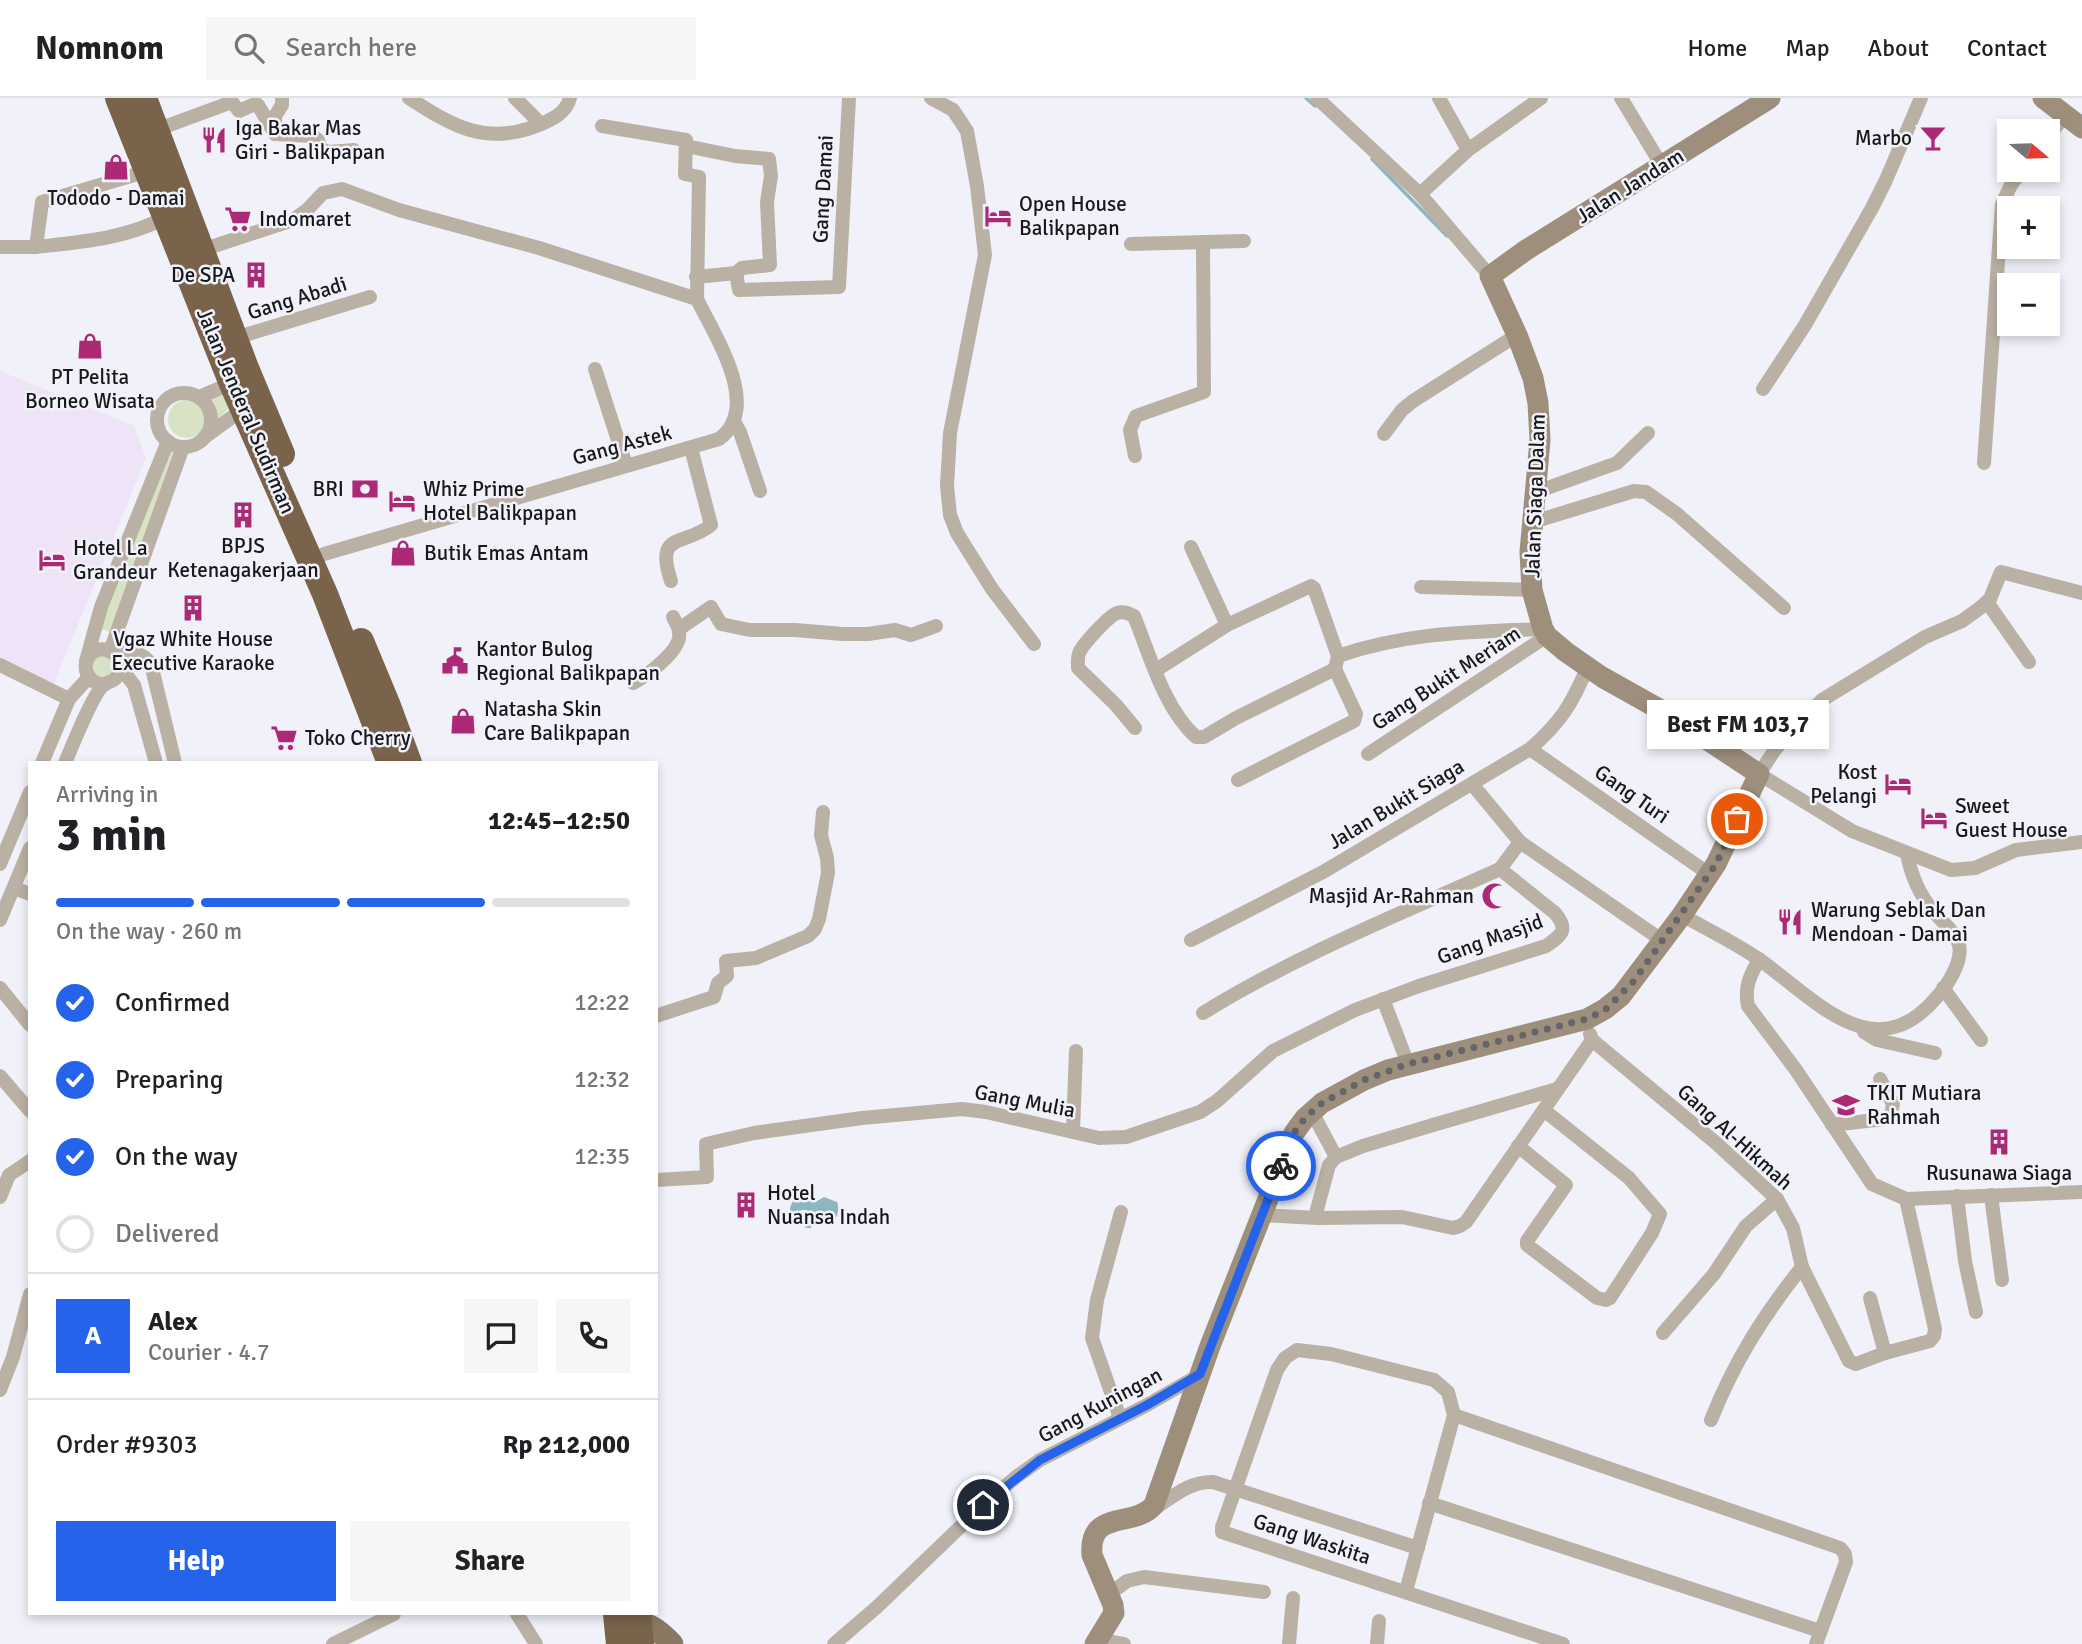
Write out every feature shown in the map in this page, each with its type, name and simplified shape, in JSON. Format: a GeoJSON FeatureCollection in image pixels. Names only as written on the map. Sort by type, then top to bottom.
{"type":"FeatureCollection","features":[{"type":"Feature","properties":{"kind":"highway","name":"Jalan Jenderal Sudirman"},"geometry":{"type":"LineString","coordinates":[[118,98],[166,216],[324,554],[408,761]]}},
{"type":"Feature","properties":{"kind":"highway","name":"Jalan Jenderal Sudirman"},"geometry":{"type":"LineString","coordinates":[[144,98],[235,338],[246,392],[389,761]]}},
{"type":"Feature","properties":{"kind":"main road"},"geometry":{"type":"LineString","coordinates":[[628,1626],[655,1628],[672,1644]]}},
{"type":"Feature","properties":{"kind":"street"},"geometry":{"type":"LineString","coordinates":[[275,134],[275,116],[282,105],[282,98]]}},
{"type":"Feature","properties":{"kind":"street"},"geometry":{"type":"LineString","coordinates":[[409,98],[433,114],[494,136],[521,132],[541,124],[563,111],[570,98]]}},
{"type":"Feature","properties":{"kind":"street"},"geometry":{"type":"LineString","coordinates":[[515,98],[541,124]]}},
{"type":"Feature","properties":{"kind":"street","name":"Gang Damai"},"geometry":{"type":"LineString","coordinates":[[736,273],[739,290],[839,287],[849,98]]}},
{"type":"Feature","properties":{"kind":"street"},"geometry":{"type":"LineString","coordinates":[[931,98],[953,110],[967,131],[985,255],[950,433],[947,486],[950,515],[957,534],[992,589],[1034,644]]}},
{"type":"Feature","properties":{"kind":"street"},"geometry":{"type":"LineString","coordinates":[[1317,98],[1420,194],[1490,276]]}},
{"type":"Feature","properties":{"kind":"street"},"geometry":{"type":"LineString","coordinates":[[1439,98],[1468,150]]}},
{"type":"Feature","properties":{"kind":"street"},"geometry":{"type":"LineString","coordinates":[[1621,98],[1662,166]]}},
{"type":"Feature","properties":{"kind":"street","name":"Jalan Jandam"},"geometry":{"type":"LineString","coordinates":[[1490,276],[1526,250],[1770,98]]}},
{"type":"Feature","properties":{"kind":"street"},"geometry":{"type":"LineString","coordinates":[[1763,389],[1805,325],[1871,208],[1921,98]]}},
{"type":"Feature","properties":{"kind":"street"},"geometry":{"type":"LineString","coordinates":[[2043,98],[2073,121]]}},
{"type":"Feature","properties":{"kind":"street"},"geometry":{"type":"LineString","coordinates":[[1420,194],[1468,150],[1535,100]]}},
{"type":"Feature","properties":{"kind":"street"},"geometry":{"type":"LineString","coordinates":[[156,130],[232,102],[239,111],[258,105],[275,134]]}},
{"type":"Feature","properties":{"kind":"street"},"geometry":{"type":"LineString","coordinates":[[603,127],[685,139],[685,174],[699,177],[696,299],[736,386],[737,407],[734,421],[760,491]]}},
{"type":"Feature","properties":{"kind":"street"},"geometry":{"type":"LineString","coordinates":[[275,134],[313,136],[318,140],[321,149],[329,152],[354,150]]}},
{"type":"Feature","properties":{"kind":"street"},"geometry":{"type":"LineString","coordinates":[[686,146],[735,156],[769,159],[771,176],[767,202],[769,265],[742,268],[736,273],[696,277]]}},
{"type":"Feature","properties":{"kind":"street"},"geometry":{"type":"LineString","coordinates":[[36,247],[42,202],[148,171]]}},
{"type":"Feature","properties":{"kind":"street"},"geometry":{"type":"LineString","coordinates":[[1984,463],[2002,204],[2013,182]]}},
{"type":"Feature","properties":{"kind":"street"},"geometry":{"type":"LineString","coordinates":[[202,250],[293,220],[323,193],[342,189],[399,210],[539,248],[696,299]]}},
{"type":"Feature","properties":{"kind":"street"},"geometry":{"type":"LineString","coordinates":[[0,247],[36,247],[109,238],[154,223],[166,216]]}},
{"type":"Feature","properties":{"kind":"street"},"geometry":{"type":"LineString","coordinates":[[1131,244],[1244,241]]}},
{"type":"Feature","properties":{"kind":"street"},"geometry":{"type":"LineString","coordinates":[[1135,456],[1130,430],[1136,416],[1204,392],[1203,242]]}},
{"type":"Feature","properties":{"kind":"street","name":"Jalan Siaga Dalam"},"geometry":{"type":"LineString","coordinates":[[1490,276],[1517,335],[1533,378],[1538,403],[1540,440],[1530,552],[1531,590],[1545,633]]}},
{"type":"Feature","properties":{"kind":"street","name":"Gang Abadi"},"geometry":{"type":"LineString","coordinates":[[235,338],[370,297]]}},
{"type":"Feature","properties":{"kind":"street"},"geometry":{"type":"LineString","coordinates":[[1384,434],[1402,410],[1413,401],[1517,335]]}},
{"type":"Feature","properties":{"kind":"street"},"geometry":{"type":"LineString","coordinates":[[596,369],[626,465]]}},
{"type":"Feature","properties":{"kind":"street"},"geometry":{"type":"LineString","coordinates":[[182,392],[200,397],[246,392],[196,444],[183,447],[168,441],[157,425],[159,408],[165,400],[182,392]]}},
{"type":"Feature","properties":{"kind":"street"},"geometry":{"type":"LineString","coordinates":[[200,397],[206,403],[211,420],[205,437]]}},
{"type":"Feature","properties":{"kind":"street","name":"Gang Astek"},"geometry":{"type":"LineString","coordinates":[[324,554],[719,439],[728,432],[734,421]]}},
{"type":"Feature","properties":{"kind":"street"},"geometry":{"type":"LineString","coordinates":[[1536,492],[1617,463],[1648,433]]}},
{"type":"Feature","properties":{"kind":"street"},"geometry":{"type":"LineString","coordinates":[[103,685],[89,677],[86,661],[101,607],[168,441]]}},
{"type":"Feature","properties":{"kind":"street"},"geometry":{"type":"LineString","coordinates":[[113,653],[183,447]]}},
{"type":"Feature","properties":{"kind":"street"},"geometry":{"type":"LineString","coordinates":[[671,581],[664,562],[667,549],[675,542],[711,525],[691,448]]}},
{"type":"Feature","properties":{"kind":"street"},"geometry":{"type":"LineString","coordinates":[[1533,522],[1634,491],[1646,492],[1677,514],[1784,608]]}},
{"type":"Feature","properties":{"kind":"street"},"geometry":{"type":"LineString","coordinates":[[1191,547],[1227,625]]}},
{"type":"Feature","properties":{"kind":"street"},"geometry":{"type":"LineString","coordinates":[[1124,1644],[1096,1642],[1114,1613],[1114,1605],[1092,1555],[1091,1546],[1095,1533],[1105,1524],[1147,1514],[1159,1493],[1200,1374],[1261,1215],[1294,1133],[1312,1112],[1322,1103],[1364,1080],[1408,1064],[1587,1019],[1605,1010],[1620,996],[1682,915],[1716,864],[1759,774],[1787,735],[1822,700],[1925,637],[1962,621],[1987,602],[2001,572],[2082,593]]}},
{"type":"Feature","properties":{"kind":"street"},"geometry":{"type":"LineString","coordinates":[[1156,670],[1227,625],[1311,586],[1314,588],[1356,714],[1354,721],[1238,780]]}},
{"type":"Feature","properties":{"kind":"street"},"geometry":{"type":"LineString","coordinates":[[1421,587],[1531,590]]}},
{"type":"Feature","properties":{"kind":"street"},"geometry":{"type":"LineString","coordinates":[[1987,602],[2029,662]]}},
{"type":"Feature","properties":{"kind":"street"},"geometry":{"type":"LineString","coordinates":[[633,684],[667,657],[679,641],[676,623],[710,607],[720,624],[750,630],[868,634],[895,629],[911,635],[936,626]]}},
{"type":"Feature","properties":{"kind":"street"},"geometry":{"type":"LineString","coordinates":[[1135,728],[1078,668],[1079,653],[1111,616],[1119,612],[1127,612],[1133,616],[1164,693],[1181,721],[1196,737],[1204,737],[1370,645],[1424,635],[1545,633],[1602,677],[1668,714],[1759,774],[1853,831],[1907,854],[1951,870],[1964,871],[2016,850],[2082,842]]}},
{"type":"Feature","properties":{"kind":"street","name":"Gang Bukit Meriam"},"geometry":{"type":"LineString","coordinates":[[1368,754],[1545,633]]}},
{"type":"Feature","properties":{"kind":"street"},"geometry":{"type":"LineString","coordinates":[[86,661],[99,650],[113,653],[135,652],[145,656],[151,664],[175,761]]}},
{"type":"Feature","properties":{"kind":"street"},"geometry":{"type":"LineString","coordinates":[[66,761],[103,685],[114,680],[119,673],[120,664],[113,653]]}},
{"type":"Feature","properties":{"kind":"street"},"geometry":{"type":"LineString","coordinates":[[0,665],[69,699]]}},
{"type":"Feature","properties":{"kind":"street","name":"Jalan Bukit Siaga"},"geometry":{"type":"LineString","coordinates":[[1191,940],[1323,872],[1530,749],[1552,730],[1573,701],[1588,666]]}},
{"type":"Feature","properties":{"kind":"street"},"geometry":{"type":"LineString","coordinates":[[119,673],[127,676],[134,685],[155,761]]}},
{"type":"Feature","properties":{"kind":"street"},"geometry":{"type":"LineString","coordinates":[[43,761],[69,699],[89,677]]}},
{"type":"Feature","properties":{"kind":"street","name":"Gang Turi"},"geometry":{"type":"LineString","coordinates":[[1530,749],[1709,874]]}},
{"type":"Feature","properties":{"kind":"street"},"geometry":{"type":"LineString","coordinates":[[1472,784],[1520,842],[1662,941]]}},
{"type":"Feature","properties":{"kind":"street"},"geometry":{"type":"LineString","coordinates":[[0,864],[28,797]]}},
{"type":"Feature","properties":{"kind":"street"},"geometry":{"type":"LineString","coordinates":[[658,1015],[714,997],[718,983],[727,976],[726,961],[756,958],[811,933],[819,919],[828,873],[821,835],[823,812]]}},
{"type":"Feature","properties":{"kind":"street"},"geometry":{"type":"LineString","coordinates":[[1203,1013],[1290,964],[1500,869],[1520,842]]}},
{"type":"Feature","properties":{"kind":"street"},"geometry":{"type":"LineString","coordinates":[[0,919],[28,853]]}},
{"type":"Feature","properties":{"kind":"street"},"geometry":{"type":"LineString","coordinates":[[1682,915],[1759,959],[1846,1022],[1877,1030],[1912,1021],[1943,988],[1956,965],[1959,945],[1920,892],[1912,876],[1907,854]]}},
{"type":"Feature","properties":{"kind":"street","name":"Gang Masjid"},"geometry":{"type":"LineString","coordinates":[[1383,999],[1546,946],[1560,936],[1562,922],[1555,913],[1500,869]]}},
{"type":"Feature","properties":{"kind":"street"},"geometry":{"type":"LineString","coordinates":[[14,888],[28,893]]}},
{"type":"Feature","properties":{"kind":"street"},"geometry":{"type":"LineString","coordinates":[[1759,959],[1747,983],[1745,994],[1748,1006],[1796,1070],[1872,1184],[1906,1199],[2082,1192]]}},
{"type":"Feature","properties":{"kind":"street"},"geometry":{"type":"LineString","coordinates":[[0,988],[28,1023]]}},
{"type":"Feature","properties":{"kind":"street"},"geometry":{"type":"LineString","coordinates":[[1943,988],[1982,1040]]}},
{"type":"Feature","properties":{"kind":"street"},"geometry":{"type":"LineString","coordinates":[[1383,999],[1408,1064]]}},
{"type":"Feature","properties":{"kind":"street","name":"Gang Mulia"},"geometry":{"type":"LineString","coordinates":[[658,1180],[707,1177],[706,1144],[754,1133],[862,1118],[962,1109],[986,1112],[1100,1139],[1126,1137],[1200,1112],[1217,1101],[1273,1051],[1308,1032],[1383,999]]}},
{"type":"Feature","properties":{"kind":"street"},"geometry":{"type":"LineString","coordinates":[[1261,1215],[1402,1217],[1446,1227],[1460,1226],[1466,1222],[1545,1111],[1557,1089],[1592,1040],[1587,1019]]}},
{"type":"Feature","properties":{"kind":"street"},"geometry":{"type":"LineString","coordinates":[[1861,1028],[1877,1040],[1935,1053]]}},
{"type":"Feature","properties":{"kind":"street","name":"Gang Al-Hikmah"},"geometry":{"type":"LineString","coordinates":[[1592,1040],[1716,1143],[1777,1199],[1793,1228],[1802,1267],[1849,1361],[1856,1364],[1885,1353]]}},
{"type":"Feature","properties":{"kind":"street"},"geometry":{"type":"LineString","coordinates":[[1073,1131],[1076,1051]]}},
{"type":"Feature","properties":{"kind":"street"},"geometry":{"type":"LineString","coordinates":[[0,1076],[26,1107]]}},
{"type":"Feature","properties":{"kind":"street"},"geometry":{"type":"LineString","coordinates":[[1832,1125],[1884,1119],[1891,1115],[1893,1104],[1880,1079]]}},
{"type":"Feature","properties":{"kind":"street"},"geometry":{"type":"LineString","coordinates":[[1314,1217],[1329,1165],[1336,1157],[1410,1132],[1557,1089]]}},
{"type":"Feature","properties":{"kind":"street"},"geometry":{"type":"LineString","coordinates":[[0,1095],[26,1107]]}},
{"type":"Feature","properties":{"kind":"street"},"geometry":{"type":"LineString","coordinates":[[1518,1146],[1566,1185],[1527,1241],[1527,1245],[1597,1298],[1610,1298],[1652,1233],[1660,1214],[1629,1178],[1545,1111]]}},
{"type":"Feature","properties":{"kind":"street"},"geometry":{"type":"LineString","coordinates":[[1312,1112],[1336,1157]]}},
{"type":"Feature","properties":{"kind":"street"},"geometry":{"type":"LineString","coordinates":[[0,1196],[9,1175],[28,1162]]}},
{"type":"Feature","properties":{"kind":"street"},"geometry":{"type":"LineString","coordinates":[[1991,1195],[2002,1280]]}},
{"type":"Feature","properties":{"kind":"street"},"geometry":{"type":"LineString","coordinates":[[1957,1196],[1965,1261],[1976,1312]]}},
{"type":"Feature","properties":{"kind":"street"},"geometry":{"type":"LineString","coordinates":[[1663,1334],[1713,1274],[1746,1226],[1777,1199]]}},
{"type":"Feature","properties":{"kind":"street"},"geometry":{"type":"LineString","coordinates":[[1870,1298],[1885,1353],[1930,1341],[1934,1336],[1935,1329],[1906,1199]]}},
{"type":"Feature","properties":{"kind":"street"},"geometry":{"type":"LineString","coordinates":[[1120,1418],[1092,1338],[1097,1300],[1121,1212]]}},
{"type":"Feature","properties":{"kind":"street"},"geometry":{"type":"LineString","coordinates":[[1711,1420],[1736,1363],[1773,1303],[1802,1267]]}},
{"type":"Feature","properties":{"kind":"street"},"geometry":{"type":"LineString","coordinates":[[0,1390],[27,1310]]}},
{"type":"Feature","properties":{"kind":"street"},"geometry":{"type":"LineString","coordinates":[[1418,1548],[1235,1488],[1277,1370],[1285,1358],[1297,1350],[1331,1354],[1434,1380],[1448,1392],[1454,1415],[1429,1503],[1418,1548],[1406,1591],[1563,1644]]}},
{"type":"Feature","properties":{"kind":"street","name":"Gang Kuningan"},"geometry":{"type":"LineString","coordinates":[[834,1644],[1016,1477],[1040,1460],[1200,1374]]}},
{"type":"Feature","properties":{"kind":"street"},"geometry":{"type":"LineString","coordinates":[[1429,1503],[1818,1637],[1846,1562],[1845,1554],[1840,1548],[1454,1415]]}},
{"type":"Feature","properties":{"kind":"street","name":"Gang Waskita"},"geometry":{"type":"LineString","coordinates":[[1147,1514],[1190,1485],[1201,1481],[1235,1488],[1222,1532],[1406,1591]]}},
{"type":"Feature","properties":{"kind":"street"},"geometry":{"type":"LineString","coordinates":[[1109,1594],[1127,1581],[1144,1577],[1264,1592]]}},
{"type":"Feature","properties":{"kind":"street"},"geometry":{"type":"LineString","coordinates":[[1289,1644],[1293,1598]]}},
{"type":"Feature","properties":{"kind":"street"},"geometry":{"type":"LineString","coordinates":[[333,1644],[392,1615]]}},
{"type":"Feature","properties":{"kind":"street"},"geometry":{"type":"LineString","coordinates":[[518,1615],[536,1644]]}},
{"type":"Feature","properties":{"kind":"street"},"geometry":{"type":"LineString","coordinates":[[1377,1644],[1379,1620]]}},
{"type":"Feature","properties":{"kind":"shaded area","name":"Hotel La Grandeur"},"geometry":{"type":"Polygon","coordinates":[[[0,371],[134,426],[146,458],[54,683],[0,661],[0,371]]]}},
{"type":"Feature","properties":{"kind":"green space"},"geometry":{"type":"Polygon","coordinates":[[[231,393],[236,403],[215,421],[215,413],[208,399],[231,393]]]}},
{"type":"Feature","properties":{"kind":"green space"},"geometry":{"type":"Polygon","coordinates":[[[187,400],[200,406],[206,419],[200,432],[187,438],[174,432],[168,419],[174,406],[187,400]]]}},
{"type":"Feature","properties":{"kind":"green space"},"geometry":{"type":"Polygon","coordinates":[[[170,449],[176,451],[110,632],[101,629],[100,626],[170,449]]]}},
{"type":"Feature","properties":{"kind":"green space"},"geometry":{"type":"Polygon","coordinates":[[[101,654],[112,659],[114,671],[105,679],[94,676],[91,661],[101,654]]]}},
{"type":"Feature","properties":{"kind":"water"},"geometry":{"type":"Polygon","coordinates":[[[804,1193],[815,1202],[824,1197],[837,1202],[836,1218],[824,1224],[814,1218],[811,1228],[806,1228],[803,1224],[804,1218],[809,1215],[807,1210],[801,1210],[796,1217],[791,1215],[790,1209],[793,1202],[804,1193]]]}},
{"type":"Feature","properties":{"kind":"waterway"},"geometry":{"type":"LineString","coordinates":[[1306,98],[1315,106]]}},
{"type":"Feature","properties":{"kind":"waterway"},"geometry":{"type":"LineString","coordinates":[[1372,159],[1447,236]]}},
{"type":"Feature","properties":{"kind":"way so far"},"geometry":{"type":"LineString","coordinates":[[1281,1166],[1294,1133],[1305,1118],[1322,1103],[1364,1080],[1408,1064],[1587,1019],[1605,1010],[1634,981],[1682,915],[1716,864],[1737,819]]}},
{"type":"Feature","properties":{"kind":"place","name":"Marbo"},"geometry":{"type":"Point","coordinates":[1933,138]}},
{"type":"Feature","properties":{"kind":"place","name":"Iga Bakar Mas Giri - Balikpapan"},"geometry":{"type":"Point","coordinates":[214,140]}},
{"type":"Feature","properties":{"kind":"place","name":"Tododo - Damai"},"geometry":{"type":"Point","coordinates":[116,167]}},
{"type":"Feature","properties":{"kind":"place","name":"Open House Balikpapan"},"geometry":{"type":"Point","coordinates":[998,216]}},
{"type":"Feature","properties":{"kind":"place","name":"Indomaret"},"geometry":{"type":"Point","coordinates":[238,219]}},
{"type":"Feature","properties":{"kind":"place","name":"De SPA"},"geometry":{"type":"Point","coordinates":[256,275]}},
{"type":"Feature","properties":{"kind":"place","name":"PT Pelita Borneo Wisata"},"geometry":{"type":"Point","coordinates":[90,346]}},
{"type":"Feature","properties":{"kind":"place","name":"BRI"},"geometry":{"type":"Point","coordinates":[365,489]}},
{"type":"Feature","properties":{"kind":"place","name":"Whiz Prime Hotel Balikpapan"},"geometry":{"type":"Point","coordinates":[402,501]}},
{"type":"Feature","properties":{"kind":"place","name":"BPJS Ketenagakerjaan"},"geometry":{"type":"Point","coordinates":[243,515]}},
{"type":"Feature","properties":{"kind":"place","name":"Butik Emas Antam"},"geometry":{"type":"Point","coordinates":[403,553]}},
{"type":"Feature","properties":{"kind":"place","name":"Hotel La Grandeur"},"geometry":{"type":"Point","coordinates":[52,560]}},
{"type":"Feature","properties":{"kind":"place","name":"Vgaz White House Executive Karaoke"},"geometry":{"type":"Point","coordinates":[193,608]}},
{"type":"Feature","properties":{"kind":"place","name":"Kantor Bulog Regional Balikpapan"},"geometry":{"type":"Point","coordinates":[455,661]}},
{"type":"Feature","properties":{"kind":"place","name":"Natasha Skin Care Balikpapan"},"geometry":{"type":"Point","coordinates":[463,721]}},
{"type":"Feature","properties":{"kind":"place","name":"Toko Cherry"},"geometry":{"type":"Point","coordinates":[284,738]}},
{"type":"Feature","properties":{"kind":"place","name":"Kost Pelangi"},"geometry":{"type":"Point","coordinates":[1898,784]}},
{"type":"Feature","properties":{"kind":"place","name":"Sweet Guest House"},"geometry":{"type":"Point","coordinates":[1934,818]}},
{"type":"Feature","properties":{"kind":"place","name":"Best FM 103,7"},"geometry":{"type":"Point","coordinates":[1737,819]}},
{"type":"Feature","properties":{"kind":"place","name":"Masjid Ar-Rahman"},"geometry":{"type":"Point","coordinates":[1495,896]}},
{"type":"Feature","properties":{"kind":"place","name":"Warung Seblak Dan Mendoan - Damai"},"geometry":{"type":"Point","coordinates":[1790,922]}},
{"type":"Feature","properties":{"kind":"place","name":"TKIT Mutiara Rahmah"},"geometry":{"type":"Point","coordinates":[1846,1105]}},
{"type":"Feature","properties":{"kind":"place","name":"Rusunawa Siaga"},"geometry":{"type":"Point","coordinates":[1999,1142]}},
{"type":"Feature","properties":{"kind":"place","name":"Hotel Nuansa Indah"},"geometry":{"type":"Point","coordinates":[746,1205]}},
{"type":"Feature","properties":{"kind":"route"},"geometry":{"type":"LineString","coordinates":[[983,1505],[1040,1460],[1147,1405],[1200,1374],[1281,1166]]}}]}
